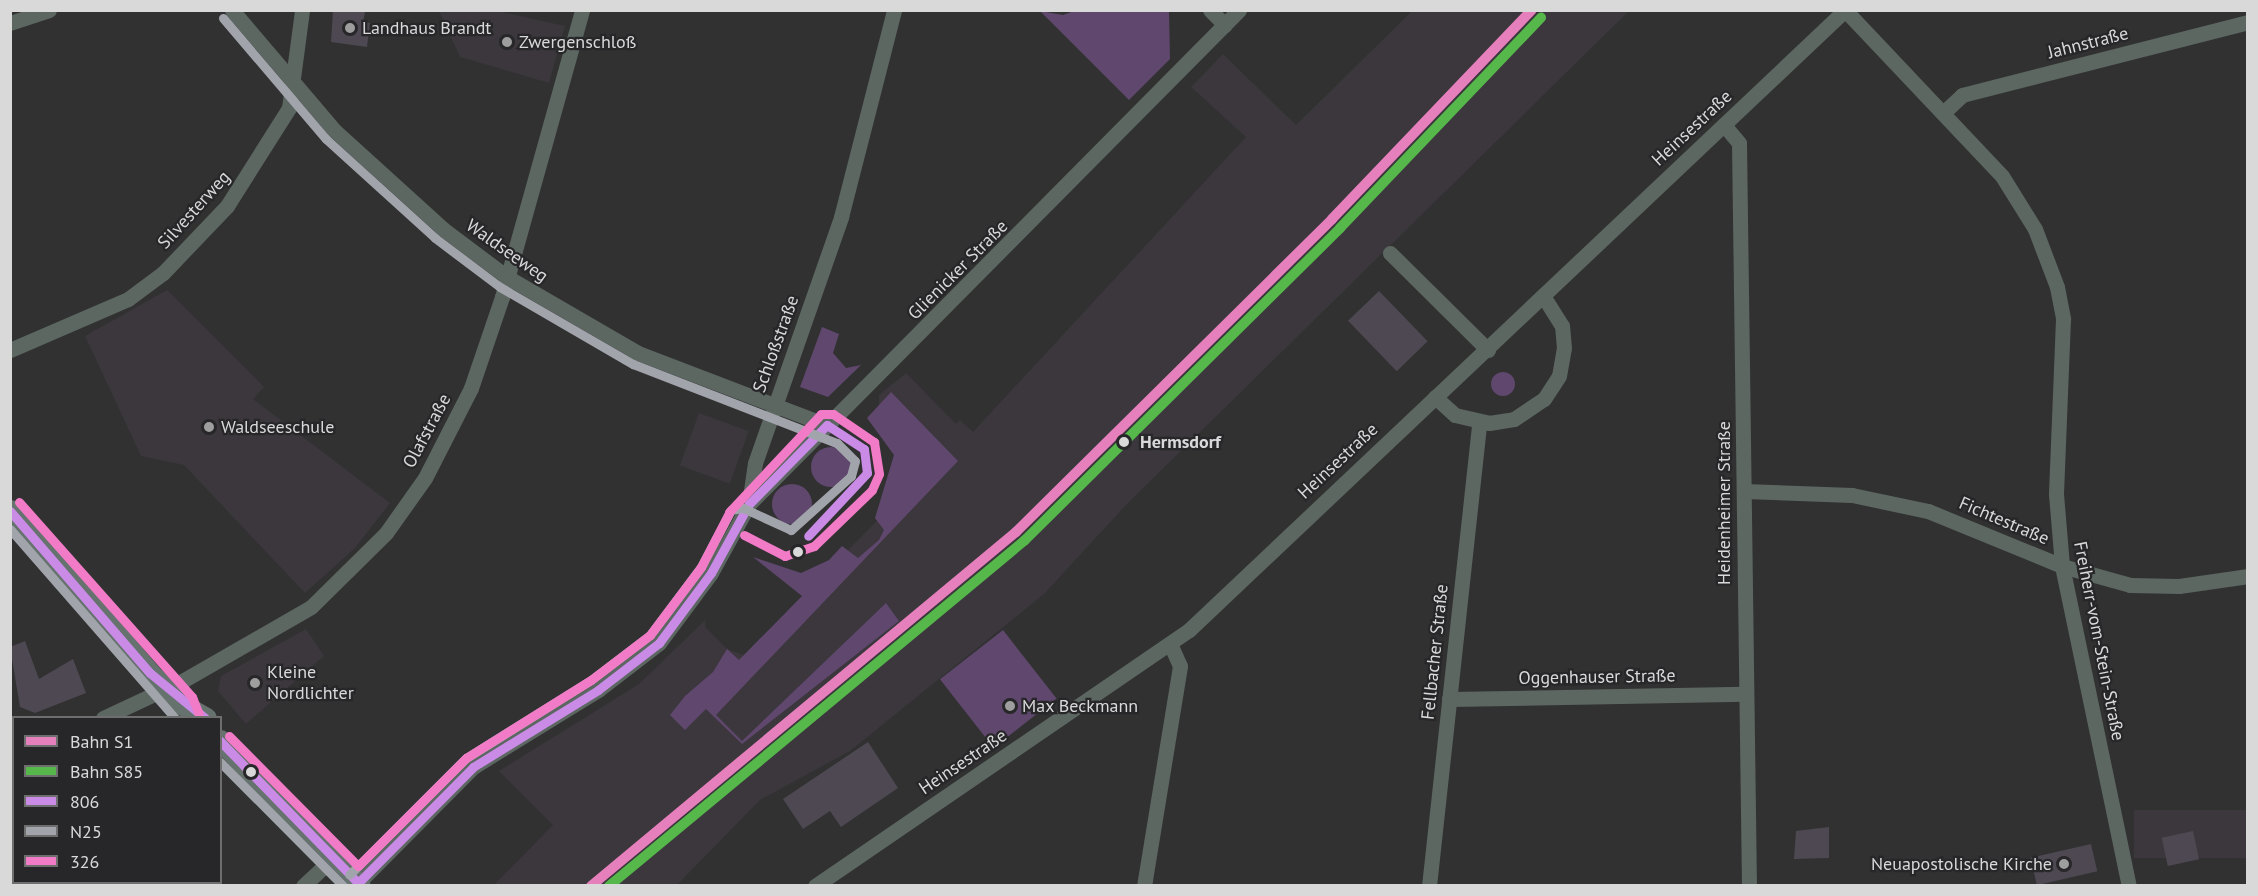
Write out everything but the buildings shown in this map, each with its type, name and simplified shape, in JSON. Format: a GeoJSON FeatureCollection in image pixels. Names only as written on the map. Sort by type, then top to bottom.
{"type":"FeatureCollection","features":[{"type":"Feature","properties":{"kind":"main road"},"geometry":{"type":"LineString","coordinates":[[10,510],[186,711],[204,716]]}},
{"type":"Feature","properties":{"kind":"main road"},"geometry":{"type":"LineString","coordinates":[[222,744],[359,884]]}},
{"type":"Feature","properties":{"kind":"street"},"geometry":{"type":"LineString","coordinates":[[10,23],[49,10]]}},
{"type":"Feature","properties":{"kind":"street","name":"Waldseeweg"},"geometry":{"type":"LineString","coordinates":[[232,10],[292,83],[392,186],[507,278],[610,340],[827,425]]}},
{"type":"Feature","properties":{"kind":"street","name":"Silvesterweg"},"geometry":{"type":"LineString","coordinates":[[10,350],[128,299],[163,273],[248,180],[289,108],[302,10]]}},
{"type":"Feature","properties":{"kind":"street","name":"Olafstraße"},"geometry":{"type":"LineString","coordinates":[[105,716],[167,689],[311,607],[386,533],[451,432],[507,278],[582,10]]}},
{"type":"Feature","properties":{"kind":"street","name":"Schloßstraße"},"geometry":{"type":"LineString","coordinates":[[359,884],[473,767],[598,690],[659,643],[711,573],[749,504],[750,481],[774,405],[841,217],[894,10]]}},
{"type":"Feature","properties":{"kind":"street"},"geometry":{"type":"LineString","coordinates":[[1210,10],[1225,25]]}},
{"type":"Feature","properties":{"kind":"street","name":"Glienicker Straße"},"geometry":{"type":"LineString","coordinates":[[749,504],[1193,61],[1239,10]]}},
{"type":"Feature","properties":{"kind":"street","name":"Freiherr-vom-Stein-Straße"},"geometry":{"type":"LineString","coordinates":[[1845,10],[1944,112],[2002,176],[2036,229],[2057,287],[2063,319],[2056,494],[2061,566],[2129,885]]}},
{"type":"Feature","properties":{"kind":"street","name":"Heinsestraße"},"geometry":{"type":"LineString","coordinates":[[815,885],[1170,644],[1488,350],[1845,10]]}},
{"type":"Feature","properties":{"kind":"street","name":"Jahnstraße"},"geometry":{"type":"LineString","coordinates":[[1944,112],[1962,95],[2247,22]]}},
{"type":"Feature","properties":{"kind":"street","name":"Heidenheimer Straße"},"geometry":{"type":"LineString","coordinates":[[1724,125],[1739,142],[1749,885]]}},
{"type":"Feature","properties":{"kind":"street"},"geometry":{"type":"LineString","coordinates":[[1389,253],[1488,350]]}},
{"type":"Feature","properties":{"kind":"street"},"geometry":{"type":"LineString","coordinates":[[1435,397],[1455,415],[1479,422],[1514,419],[1552,388],[1563,364],[1564,333],[1544,297]]}},
{"type":"Feature","properties":{"kind":"street","name":"Fellbacher Straße"},"geometry":{"type":"LineString","coordinates":[[1429,885],[1479,422]]}},
{"type":"Feature","properties":{"kind":"street","name":"Fichtestraße"},"geometry":{"type":"LineString","coordinates":[[1744,491],[1815,492],[1899,504],[1970,525],[2061,566],[2104,580],[2158,587],[2247,576]]}},
{"type":"Feature","properties":{"kind":"street"},"geometry":{"type":"LineString","coordinates":[[1144,885],[1180,666],[1170,644]]}},
{"type":"Feature","properties":{"kind":"street","name":"Oggenhauser Straße"},"geometry":{"type":"LineString","coordinates":[[1449,699],[1745,694]]}},
{"type":"Feature","properties":{"kind":"street"},"geometry":{"type":"LineString","coordinates":[[303,885],[333,858]]}},
{"type":"Feature","properties":{"kind":"shaded area","name":"Zwergenschloß"},"geometry":{"type":"Polygon","coordinates":[[[439,11],[498,11],[565,26],[549,83],[460,57],[439,11]]]}},
{"type":"Feature","properties":{"kind":"shaded area"},"geometry":{"type":"Polygon","coordinates":[[[1040,11],[1063,15],[1074,11],[1169,11],[1170,59],[1129,100],[1040,11]]]}},
{"type":"Feature","properties":{"kind":"shaded area"},"geometry":{"type":"Polygon","coordinates":[[[1412,11],[1629,11],[1127,504],[1044,594],[850,751],[760,800],[677,885],[493,886],[553,825],[499,771],[639,684],[705,620],[706,628],[727,649],[744,655],[930,467],[879,421],[879,395],[906,373],[956,424],[960,420],[973,432],[1246,137],[1191,87],[1223,54],[1296,125],[1412,11]]]}},
{"type":"Feature","properties":{"kind":"shaded area","name":"Waldseeschule"},"geometry":{"type":"Polygon","coordinates":[[[167,290],[264,387],[253,399],[390,503],[355,548],[305,593],[184,465],[141,456],[85,336],[167,290]]]}},
{"type":"Feature","properties":{"kind":"shaded area"},"geometry":{"type":"Polygon","coordinates":[[[822,327],[839,334],[833,353],[846,368],[861,365],[828,397],[800,387],[822,327]]]}},
{"type":"Feature","properties":{"kind":"shaded area"},"geometry":{"type":"Polygon","coordinates":[[[1503,372],[1511,376],[1515,384],[1511,392],[1503,396],[1495,392],[1491,384],[1495,376],[1503,372]]]}},
{"type":"Feature","properties":{"kind":"shaded area"},"geometry":{"type":"Polygon","coordinates":[[[891,392],[958,461],[716,715],[742,741],[886,603],[899,621],[742,744],[706,709],[685,730],[670,715],[685,696],[713,672],[727,649],[739,660],[802,596],[753,557],[801,573],[829,560],[842,546],[858,558],[879,540],[884,530],[875,518],[894,455],[867,418],[891,392]]]}},
{"type":"Feature","properties":{"kind":"shaded area"},"geometry":{"type":"Polygon","coordinates":[[[699,413],[749,431],[730,484],[680,466],[699,413]]]}},
{"type":"Feature","properties":{"kind":"shaded area"},"geometry":{"type":"Polygon","coordinates":[[[831,447],[845,453],[851,467],[845,481],[831,487],[817,481],[811,467],[817,453],[831,447]]]}},
{"type":"Feature","properties":{"kind":"shaded area"},"geometry":{"type":"Polygon","coordinates":[[[792,484],[800,485],[806,490],[811,496],[811,512],[806,518],[800,523],[792,524],[784,523],[778,518],[773,512],[772,504],[773,496],[778,490],[784,485],[792,484]]]}},
{"type":"Feature","properties":{"kind":"shaded area","name":"Kleine Nordlichter"},"geometry":{"type":"Polygon","coordinates":[[[306,629],[324,656],[246,724],[218,691],[221,676],[306,629]]]}},
{"type":"Feature","properties":{"kind":"shaded area"},"geometry":{"type":"Polygon","coordinates":[[[1003,630],[1057,699],[994,748],[940,679],[1003,630]]]}},
{"type":"Feature","properties":{"kind":"shaded area"},"geometry":{"type":"Polygon","coordinates":[[[2134,810],[2247,810],[2247,858],[2134,858],[2134,810]]]}},
{"type":"Feature","properties":{"kind":"rail line","name":"S1"},"geometry":{"type":"LineString","coordinates":[[591,886],[1016,532],[1332,219],[1532,10]]}},
{"type":"Feature","properties":{"kind":"rail line","name":"S85"},"geometry":{"type":"LineString","coordinates":[[609,886],[1024,541],[1340,228],[1541,18]]}},
{"type":"Feature","properties":{"kind":"transit line","name":"N25"},"geometry":{"type":"LineString","coordinates":[[223,18],[326,139],[435,238],[500,287],[633,364],[837,443],[855,461],[851,476],[791,530],[743,508],[731,510],[701,567],[650,635],[591,680],[466,758],[349,875]]}},
{"type":"Feature","properties":{"kind":"transit line","name":"326"},"geometry":{"type":"LineString","coordinates":[[729,512],[821,414],[833,414],[874,442],[879,474],[872,490],[814,546],[785,556],[744,535]]}},
{"type":"Feature","properties":{"kind":"transit line","name":"806"},"geometry":{"type":"LineString","coordinates":[[358,883],[473,767],[598,690],[659,643],[711,573],[749,504],[827,425],[864,449],[867,473],[808,536]]}},
{"type":"Feature","properties":{"kind":"transit line","name":"326"},"geometry":{"type":"LineString","coordinates":[[19,502],[192,697],[199,714]]}},
{"type":"Feature","properties":{"kind":"transit line","name":"806"},"geometry":{"type":"LineString","coordinates":[[10,511],[150,673],[203,716]]}},
{"type":"Feature","properties":{"kind":"transit line","name":"326"},"geometry":{"type":"LineString","coordinates":[[229,736],[358,866],[466,758],[591,680],[650,635],[701,567],[729,513]]}},
{"type":"Feature","properties":{"kind":"transit line","name":"N25"},"geometry":{"type":"LineString","coordinates":[[10,529],[173,716]]}},
{"type":"Feature","properties":{"kind":"transit line","name":"806"},"geometry":{"type":"LineString","coordinates":[[222,743],[358,883]]}},
{"type":"Feature","properties":{"kind":"transit line","name":"N25"},"geometry":{"type":"LineString","coordinates":[[222,764],[343,886]]}},
{"type":"Feature","properties":{"kind":"place","name":"Landhaus Brandt"},"geometry":{"type":"Point","coordinates":[350,28]}},
{"type":"Feature","properties":{"kind":"place","name":"Zwergenschloß"},"geometry":{"type":"Point","coordinates":[507,42]}},
{"type":"Feature","properties":{"kind":"place","name":"Waldseeschule"},"geometry":{"type":"Point","coordinates":[209,427]}},
{"type":"Feature","properties":{"kind":"place","name":"Hermsdorf"},"geometry":{"type":"Point","coordinates":[1124,442]}},
{"type":"Feature","properties":{"kind":"place","name":"Kleine Nordlichter"},"geometry":{"type":"Point","coordinates":[255,683]}},
{"type":"Feature","properties":{"kind":"place","name":"Max Beckmann"},"geometry":{"type":"Point","coordinates":[1010,706]}},
{"type":"Feature","properties":{"kind":"place","name":"Neuapostolische Kirche"},"geometry":{"type":"Point","coordinates":[2064,864]}}]}
